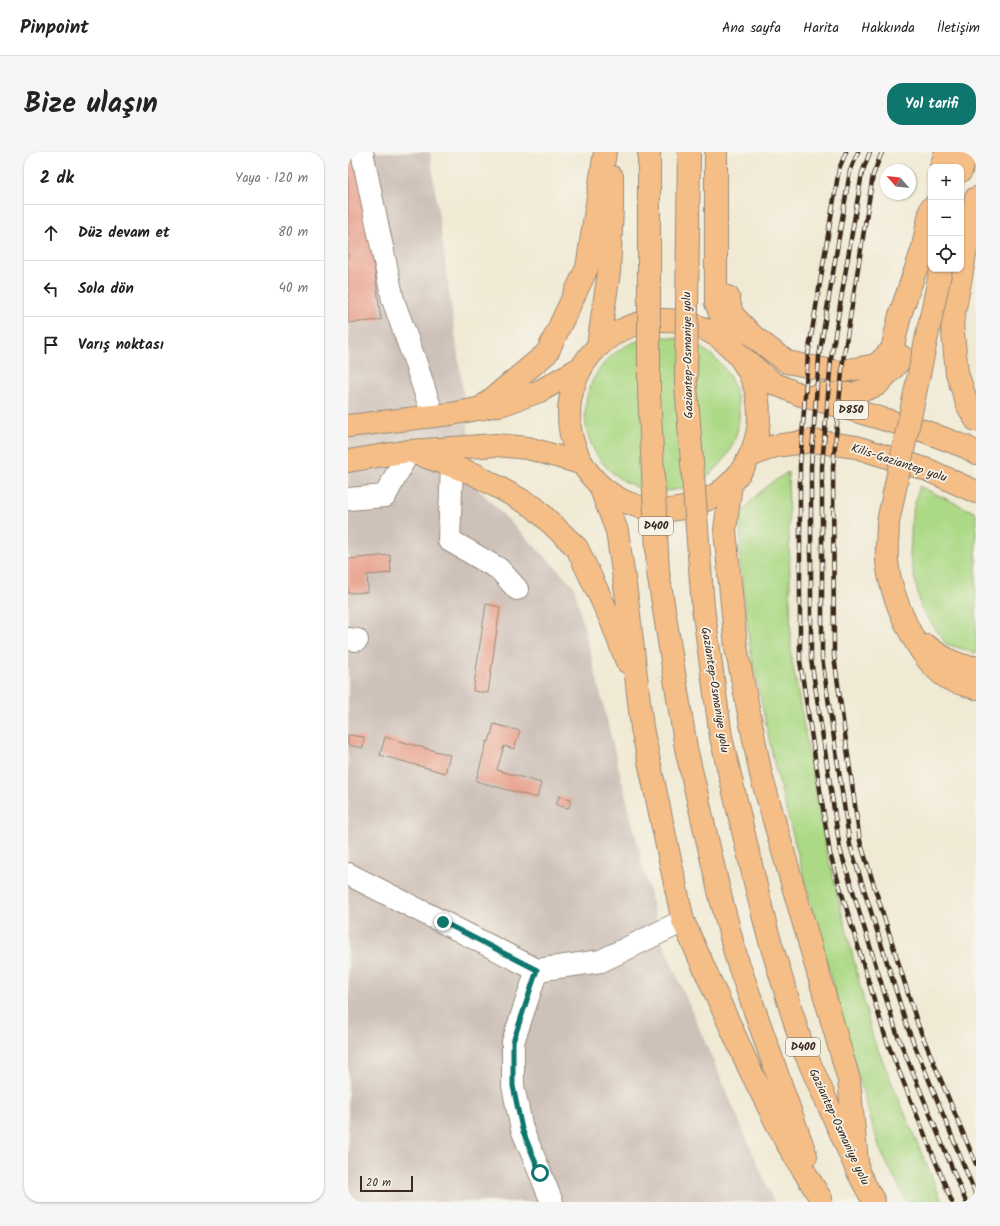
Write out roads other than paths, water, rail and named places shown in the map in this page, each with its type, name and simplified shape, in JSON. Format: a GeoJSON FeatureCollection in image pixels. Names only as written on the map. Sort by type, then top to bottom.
{"type":"FeatureCollection","features":[{"type":"Feature","properties":{"kind":"main road"},"geometry":{"type":"LineString","coordinates":[[480,409],[547,353],[587,268],[604,152]]}},
{"type":"Feature","properties":{"kind":"main road"},"geometry":{"type":"LineString","coordinates":[[598,346],[609,272],[612,207],[612,152]]}},
{"type":"Feature","properties":{"kind":"main road","name":"D400"},"geometry":{"type":"LineString","coordinates":[[649,152],[649,392],[658,572],[686,748],[720,895],[737,960],[822,1201]]}},
{"type":"Feature","properties":{"kind":"main road","name":"Gaziantep-Osmaniye yolu"},"geometry":{"type":"LineString","coordinates":[[689,152],[686,384],[703,607],[721,737],[766,931],[802,1046],[858,1172],[874,1202]]}},
{"type":"Feature","properties":{"kind":"main road"},"geometry":{"type":"LineString","coordinates":[[716,152],[716,303],[736,350],[749,370],[756,390],[758,432],[750,456],[731,484],[711,498],[680,510],[654,511],[621,502],[602,489],[580,463],[568,422],[569,400],[580,368],[598,346],[625,327],[648,320],[681,320],[699,325],[719,337],[736,350]]}},
{"type":"Feature","properties":{"kind":"main road"},"geometry":{"type":"LineString","coordinates":[[947,164],[959,158]]}},
{"type":"Feature","properties":{"kind":"main road"},"geometry":{"type":"LineString","coordinates":[[976,198],[952,323],[957,373],[968,406],[976,420]]}},
{"type":"Feature","properties":{"kind":"main road"},"geometry":{"type":"LineString","coordinates":[[801,395],[853,394],[877,385],[900,362],[928,222]]}},
{"type":"Feature","properties":{"kind":"main road"},"geometry":{"type":"LineString","coordinates":[[716,255],[732,314],[753,336],[787,362],[838,372],[876,365],[892,350],[900,315],[922,251]]}},
{"type":"Feature","properties":{"kind":"main road"},"geometry":{"type":"LineString","coordinates":[[940,272],[888,522],[887,561],[896,597],[905,622],[930,663],[948,678],[976,688]]}},
{"type":"Feature","properties":{"kind":"main road","name":"D850"},"geometry":{"type":"LineString","coordinates":[[736,350],[773,383],[801,395],[924,430],[966,447],[976,453]]}},
{"type":"Feature","properties":{"kind":"main road"},"geometry":{"type":"LineString","coordinates":[[348,426],[451,414],[503,404],[540,391],[580,368]]}},
{"type":"Feature","properties":{"kind":"main road","name":"Kilis-Gaziantep yolu"},"geometry":{"type":"LineString","coordinates":[[750,456],[775,446],[813,440],[856,447],[928,470],[976,492]]}},
{"type":"Feature","properties":{"kind":"main road"},"geometry":{"type":"LineString","coordinates":[[348,461],[409,452],[496,445],[528,448],[580,463]]}},
{"type":"Feature","properties":{"kind":"main road"},"geometry":{"type":"LineString","coordinates":[[409,452],[474,474],[534,507],[577,548],[611,620],[639,694]]}},
{"type":"Feature","properties":{"kind":"main road"},"geometry":{"type":"LineString","coordinates":[[731,484],[725,530],[736,647],[761,775],[849,1080],[858,1172]]}},
{"type":"Feature","properties":{"kind":"main road"},"geometry":{"type":"LineString","coordinates":[[602,489],[617,531],[628,606],[642,728],[683,920],[754,1079],[785,1140],[822,1201]]}},
{"type":"Feature","properties":{"kind":"main road"},"geometry":{"type":"LineString","coordinates":[[915,639],[945,659],[966,667],[976,667]]}},
{"type":"Feature","properties":{"kind":"street"},"geometry":{"type":"LineString","coordinates":[[362,152],[393,300],[415,360],[433,416]]}},
{"type":"Feature","properties":{"kind":"street"},"geometry":{"type":"LineString","coordinates":[[348,499],[386,496],[409,452]]}},
{"type":"Feature","properties":{"kind":"street"},"geometry":{"type":"LineString","coordinates":[[452,466],[449,540],[498,569],[517,589]]}},
{"type":"Feature","properties":{"kind":"street"},"geometry":{"type":"LineString","coordinates":[[348,874],[537,970],[601,961],[683,920]]}},
{"type":"Feature","properties":{"kind":"street"},"geometry":{"type":"LineString","coordinates":[[537,970],[513,1042],[513,1086],[522,1129],[552,1202]]}},
{"type":"Feature","properties":{"kind":"railway"},"geometry":{"type":"LineString","coordinates":[[846,152],[839,169],[808,355],[800,466],[800,661],[830,854],[886,1039],[952,1202]]}},
{"type":"Feature","properties":{"kind":"railway"},"geometry":{"type":"LineString","coordinates":[[858,152],[850,171],[819,357],[811,466],[811,659],[840,849],[897,1034],[966,1202]]}},
{"type":"Feature","properties":{"kind":"railway"},"geometry":{"type":"LineString","coordinates":[[870,152],[862,173],[831,359],[822,466],[822,658],[850,845],[908,1029],[976,1195]]}},
{"type":"Feature","properties":{"kind":"railway"},"geometry":{"type":"LineString","coordinates":[[882,152],[873,175],[843,361],[833,467],[834,656],[860,841],[918,1025],[976,1164]]}}]}
